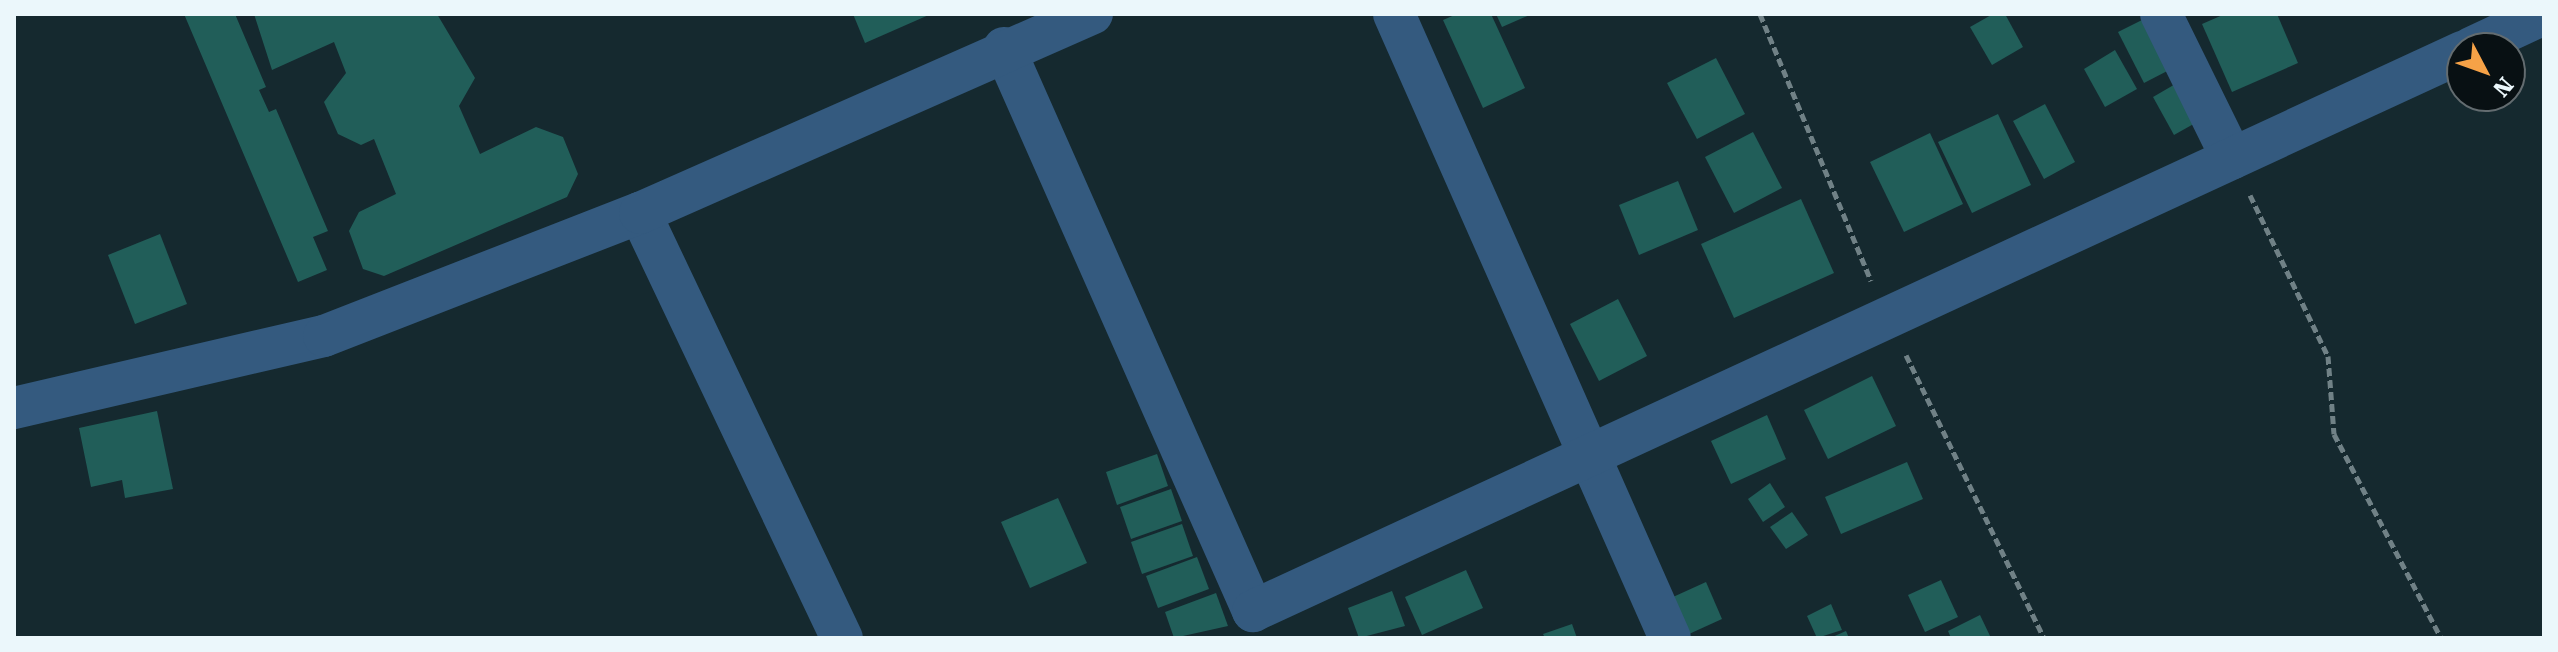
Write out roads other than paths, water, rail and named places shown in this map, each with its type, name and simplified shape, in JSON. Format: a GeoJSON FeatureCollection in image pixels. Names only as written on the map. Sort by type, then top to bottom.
{"type":"FeatureCollection","features":[{"type":"Feature","properties":{"kind":"street"},"geometry":{"type":"LineString","coordinates":[[14,408],[324,336],[640,213],[1004,48],[1092,14]]}},
{"type":"Feature","properties":{"kind":"street"},"geometry":{"type":"LineString","coordinates":[[1394,14],[1594,455],[1670,638]]}},
{"type":"Feature","properties":{"kind":"street"},"geometry":{"type":"LineString","coordinates":[[2161,14],[2232,158]]}},
{"type":"Feature","properties":{"kind":"street"},"geometry":{"type":"LineString","coordinates":[[2507,32],[2543,16]]}},
{"type":"Feature","properties":{"kind":"street"},"geometry":{"type":"LineString","coordinates":[[1004,48],[1253,611],[1888,321],[2446,59]]}},
{"type":"Feature","properties":{"kind":"street"},"geometry":{"type":"LineString","coordinates":[[640,213],[842,638]]}}]}
